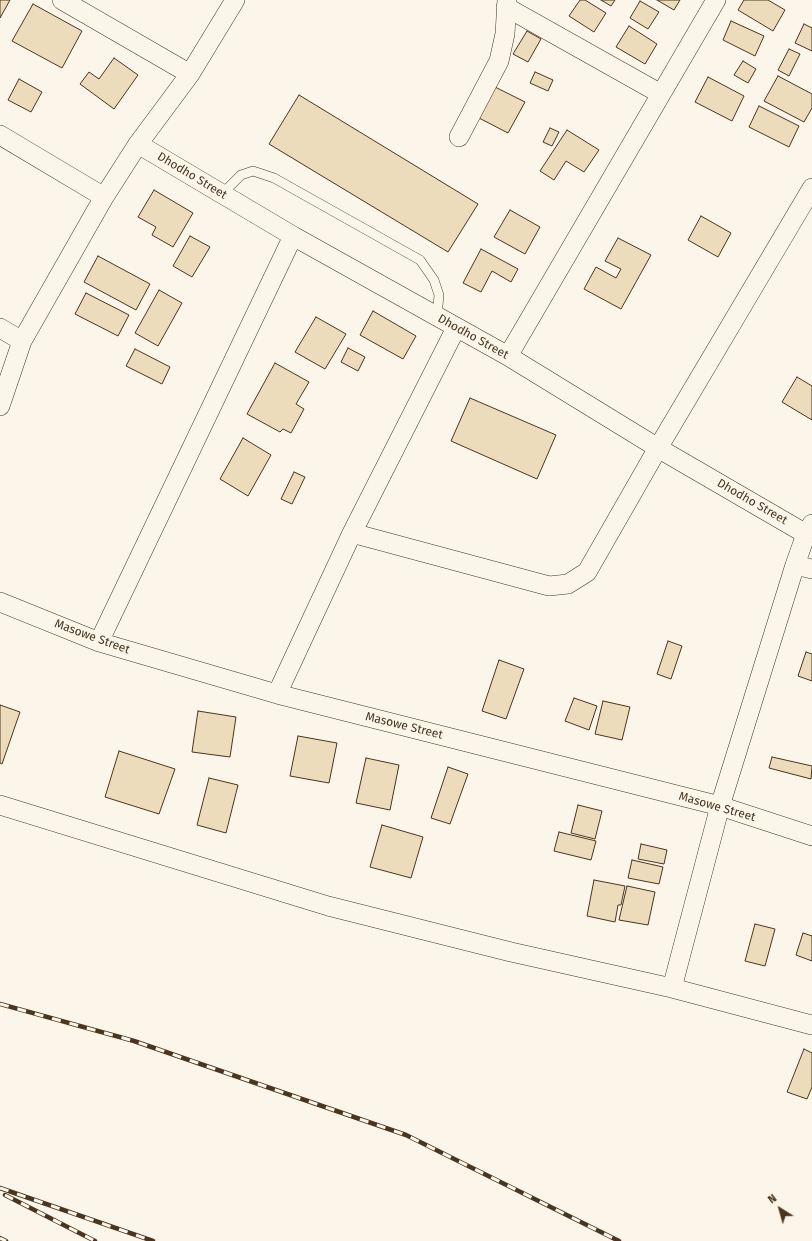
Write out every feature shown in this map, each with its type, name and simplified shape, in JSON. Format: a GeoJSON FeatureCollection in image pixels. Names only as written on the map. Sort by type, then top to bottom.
{"type":"FeatureCollection","features":[{"type":"Feature","properties":{"kind":"street"},"geometry":{"type":"LineString","coordinates":[[62,0],[190,74]]}},
{"type":"Feature","properties":{"kind":"street"},"geometry":{"type":"LineString","coordinates":[[0,406],[22,341],[104,197],[138,144],[190,74],[235,0]]}},
{"type":"Feature","properties":{"kind":"street"},"geometry":{"type":"LineString","coordinates":[[508,356],[716,0]]}},
{"type":"Feature","properties":{"kind":"street"},"geometry":{"type":"LineString","coordinates":[[459,137],[499,61],[505,34],[506,3],[661,94]]}},
{"type":"Feature","properties":{"kind":"street"},"geometry":{"type":"LineString","coordinates":[[0,135],[104,197]]}},
{"type":"Feature","properties":{"kind":"street","name":"Dhodho Street"},"geometry":{"type":"LineString","coordinates":[[138,144],[293,236],[508,356],[658,448],[809,529]]}},
{"type":"Feature","properties":{"kind":"street"},"geometry":{"type":"LineString","coordinates":[[352,533],[549,586],[568,584],[587,572],[658,448],[812,188]]}},
{"type":"Feature","properties":{"kind":"street"},"geometry":{"type":"LineString","coordinates":[[99,642],[293,236]]}},
{"type":"Feature","properties":{"kind":"street"},"geometry":{"type":"LineString","coordinates":[[0,328],[22,341]]}},
{"type":"Feature","properties":{"kind":"street"},"geometry":{"type":"LineString","coordinates":[[277,694],[352,533],[456,328]]}},
{"type":"Feature","properties":{"kind":"street"},"geometry":{"type":"LineString","coordinates":[[672,988],[720,806],[804,567],[809,529]]}},
{"type":"Feature","properties":{"kind":"street","name":"Masowe Street"},"geometry":{"type":"LineString","coordinates":[[0,602],[99,642],[277,694],[720,806],[812,836]]}},
{"type":"Feature","properties":{"kind":"street"},"geometry":{"type":"LineString","coordinates":[[0,805],[328,906],[511,952],[672,988],[812,1025]]}},
{"type":"Feature","properties":{"kind":"lane"},"geometry":{"type":"LineString","coordinates":[[222,194],[241,175],[253,171],[274,178],[420,260],[434,280],[439,295],[437,317]]}},
{"type":"Feature","properties":{"kind":"building"},"geometry":{"type":"Polygon","coordinates":[[[0,0],[10,0],[0,18],[0,0]]]}},
{"type":"Feature","properties":{"kind":"building"},"geometry":{"type":"Polygon","coordinates":[[[580,0],[585,0],[606,13],[594,32],[569,16],[580,0]]]}},
{"type":"Feature","properties":{"kind":"building"},"geometry":{"type":"Polygon","coordinates":[[[601,0],[615,0],[611,6],[601,0]]]}},
{"type":"Feature","properties":{"kind":"building"},"geometry":{"type":"Polygon","coordinates":[[[657,0],[680,0],[674,10],[657,0]]]}},
{"type":"Feature","properties":{"kind":"building"},"geometry":{"type":"Polygon","coordinates":[[[744,0],[768,0],[785,10],[773,31],[738,10],[744,0]]]}},
{"type":"Feature","properties":{"kind":"building"},"geometry":{"type":"Polygon","coordinates":[[[640,1],[659,12],[648,29],[630,18],[640,1]]]}},
{"type":"Feature","properties":{"kind":"building"},"geometry":{"type":"Polygon","coordinates":[[[33,4],[82,31],[62,68],[12,41],[33,4]]]}},
{"type":"Feature","properties":{"kind":"building"},"geometry":{"type":"Polygon","coordinates":[[[731,21],[764,36],[755,56],[723,40],[731,21]]]}},
{"type":"Feature","properties":{"kind":"building"},"geometry":{"type":"Polygon","coordinates":[[[804,24],[812,28],[812,51],[795,43],[804,24]]]}},
{"type":"Feature","properties":{"kind":"building"},"geometry":{"type":"Polygon","coordinates":[[[629,26],[657,44],[645,64],[616,47],[629,26]]]}},
{"type":"Feature","properties":{"kind":"building"},"geometry":{"type":"Polygon","coordinates":[[[527,31],[541,39],[528,62],[513,54],[527,31]]]}},
{"type":"Feature","properties":{"kind":"building"},"geometry":{"type":"Polygon","coordinates":[[[789,49],[800,54],[789,76],[778,70],[789,49]]]}},
{"type":"Feature","properties":{"kind":"building"},"geometry":{"type":"Polygon","coordinates":[[[114,58],[138,75],[114,109],[80,84],[89,72],[99,79],[114,58]]]}},
{"type":"Feature","properties":{"kind":"building"},"geometry":{"type":"Polygon","coordinates":[[[743,61],[756,69],[748,83],[734,75],[743,61]]]}},
{"type":"Feature","properties":{"kind":"building"},"geometry":{"type":"Polygon","coordinates":[[[535,72],[553,80],[548,91],[530,83],[535,72]]]}},
{"type":"Feature","properties":{"kind":"building"},"geometry":{"type":"Polygon","coordinates":[[[778,76],[812,94],[812,108],[804,122],[764,101],[778,76]]]}},
{"type":"Feature","properties":{"kind":"building"},"geometry":{"type":"Polygon","coordinates":[[[708,77],[744,96],[732,121],[695,102],[708,77]]]}},
{"type":"Feature","properties":{"kind":"building"},"geometry":{"type":"Polygon","coordinates":[[[19,79],[42,92],[31,112],[8,100],[19,79]]]}},
{"type":"Feature","properties":{"kind":"building"},"geometry":{"type":"Polygon","coordinates":[[[495,87],[525,102],[508,133],[479,118],[495,87]]]}},
{"type":"Feature","properties":{"kind":"building"},"geometry":{"type":"Polygon","coordinates":[[[299,95],[478,204],[448,252],[269,144],[299,95]]]}},
{"type":"Feature","properties":{"kind":"building"},"geometry":{"type":"Polygon","coordinates":[[[759,106],[799,126],[789,147],[749,127],[759,106]]]}},
{"type":"Feature","properties":{"kind":"building"},"geometry":{"type":"Polygon","coordinates":[[[550,128],[559,132],[552,146],[543,142],[550,128]]]}},
{"type":"Feature","properties":{"kind":"building"},"geometry":{"type":"Polygon","coordinates":[[[567,130],[599,150],[584,172],[566,161],[554,180],[540,171],[567,130]]]}},
{"type":"Feature","properties":{"kind":"building"},"geometry":{"type":"Polygon","coordinates":[[[154,190],[193,213],[173,247],[152,235],[156,227],[138,217],[154,190]]]}},
{"type":"Feature","properties":{"kind":"building"},"geometry":{"type":"Polygon","coordinates":[[[510,210],[540,227],[525,254],[494,237],[510,210]]]}},
{"type":"Feature","properties":{"kind":"building"},"geometry":{"type":"Polygon","coordinates":[[[701,216],[731,233],[718,257],[688,240],[701,216]]]}},
{"type":"Feature","properties":{"kind":"building"},"geometry":{"type":"Polygon","coordinates":[[[190,236],[210,247],[192,277],[173,266],[190,236]]]}},
{"type":"Feature","properties":{"kind":"building"},"geometry":{"type":"Polygon","coordinates":[[[618,238],[651,255],[621,309],[584,289],[596,267],[616,278],[621,269],[605,261],[618,238]]]}},
{"type":"Feature","properties":{"kind":"building"},"geometry":{"type":"Polygon","coordinates":[[[481,249],[518,269],[511,282],[492,271],[481,292],[463,283],[481,249]]]}},
{"type":"Feature","properties":{"kind":"building"},"geometry":{"type":"Polygon","coordinates":[[[98,256],[150,284],[136,310],[84,282],[98,256]]]}},
{"type":"Feature","properties":{"kind":"building"},"geometry":{"type":"Polygon","coordinates":[[[159,290],[182,303],[158,346],[135,333],[159,290]]]}},
{"type":"Feature","properties":{"kind":"building"},"geometry":{"type":"Polygon","coordinates":[[[86,293],[129,315],[118,336],[75,314],[86,293]]]}},
{"type":"Feature","properties":{"kind":"building"},"geometry":{"type":"Polygon","coordinates":[[[373,311],[416,336],[403,359],[360,335],[373,311]]]}},
{"type":"Feature","properties":{"kind":"building"},"geometry":{"type":"Polygon","coordinates":[[[316,317],[346,334],[325,369],[295,352],[316,317]]]}},
{"type":"Feature","properties":{"kind":"building"},"geometry":{"type":"Polygon","coordinates":[[[348,348],[365,357],[358,371],[341,362],[348,348]]]}},
{"type":"Feature","properties":{"kind":"building"},"geometry":{"type":"Polygon","coordinates":[[[135,349],[170,367],[162,384],[126,366],[135,349]]]}},
{"type":"Feature","properties":{"kind":"building"},"geometry":{"type":"Polygon","coordinates":[[[275,363],[309,382],[296,404],[304,409],[291,433],[283,429],[280,432],[247,414],[275,363]]]}},
{"type":"Feature","properties":{"kind":"building"},"geometry":{"type":"Polygon","coordinates":[[[797,377],[812,386],[812,420],[782,402],[797,377]]]}},
{"type":"Feature","properties":{"kind":"building"},"geometry":{"type":"Polygon","coordinates":[[[470,398],[556,435],[537,479],[451,441],[470,398]]]}},
{"type":"Feature","properties":{"kind":"building"},"geometry":{"type":"Polygon","coordinates":[[[243,438],[271,455],[248,496],[220,479],[243,438]]]}},
{"type":"Feature","properties":{"kind":"building"},"geometry":{"type":"Polygon","coordinates":[[[294,472],[305,477],[292,504],[281,499],[294,472]]]}},
{"type":"Feature","properties":{"kind":"building"},"geometry":{"type":"Polygon","coordinates":[[[668,641],[682,646],[671,679],[657,674],[668,641]]]}},
{"type":"Feature","properties":{"kind":"building"},"geometry":{"type":"Polygon","coordinates":[[[806,652],[812,654],[812,681],[798,676],[806,652]]]}},
{"type":"Feature","properties":{"kind":"building"},"geometry":{"type":"Polygon","coordinates":[[[499,660],[524,669],[506,719],[482,711],[499,660]]]}},
{"type":"Feature","properties":{"kind":"building"},"geometry":{"type":"Polygon","coordinates":[[[574,698],[597,706],[589,730],[565,721],[574,698]]]}},
{"type":"Feature","properties":{"kind":"building"},"geometry":{"type":"Polygon","coordinates":[[[603,701],[630,707],[622,740],[595,734],[603,701]]]}},
{"type":"Feature","properties":{"kind":"building"},"geometry":{"type":"Polygon","coordinates":[[[0,705],[20,712],[2,764],[0,763],[0,705]]]}},
{"type":"Feature","properties":{"kind":"building"},"geometry":{"type":"Polygon","coordinates":[[[198,711],[236,717],[230,757],[192,752],[198,711]]]}},
{"type":"Feature","properties":{"kind":"building"},"geometry":{"type":"Polygon","coordinates":[[[298,736],[337,743],[329,783],[290,776],[298,736]]]}},
{"type":"Feature","properties":{"kind":"building"},"geometry":{"type":"Polygon","coordinates":[[[119,751],[175,769],[159,814],[105,797],[119,751]]]}},
{"type":"Feature","properties":{"kind":"building"},"geometry":{"type":"Polygon","coordinates":[[[772,757],[812,766],[811,779],[769,768],[772,757]]]}},
{"type":"Feature","properties":{"kind":"building"},"geometry":{"type":"Polygon","coordinates":[[[366,758],[399,765],[390,810],[356,803],[366,758]]]}},
{"type":"Feature","properties":{"kind":"building"},"geometry":{"type":"Polygon","coordinates":[[[448,767],[468,774],[450,824],[431,818],[448,767]]]}},
{"type":"Feature","properties":{"kind":"building"},"geometry":{"type":"Polygon","coordinates":[[[209,778],[238,785],[226,833],[197,825],[209,778]]]}},
{"type":"Feature","properties":{"kind":"building"},"geometry":{"type":"Polygon","coordinates":[[[578,805],[602,811],[595,839],[571,833],[578,805]]]}},
{"type":"Feature","properties":{"kind":"building"},"geometry":{"type":"Polygon","coordinates":[[[382,825],[423,837],[411,878],[370,867],[382,825]]]}},
{"type":"Feature","properties":{"kind":"building"},"geometry":{"type":"Polygon","coordinates":[[[559,832],[596,841],[591,860],[554,851],[559,832]]]}},
{"type":"Feature","properties":{"kind":"building"},"geometry":{"type":"Polygon","coordinates":[[[641,844],[667,850],[664,864],[638,859],[641,844]]]}},
{"type":"Feature","properties":{"kind":"building"},"geometry":{"type":"Polygon","coordinates":[[[632,860],[663,867],[659,884],[628,878],[632,860]]]}},
{"type":"Feature","properties":{"kind":"building"},"geometry":{"type":"Polygon","coordinates":[[[594,880],[625,886],[621,905],[618,905],[615,922],[587,916],[594,880]]]}},
{"type":"Feature","properties":{"kind":"building"},"geometry":{"type":"Polygon","coordinates":[[[627,886],[655,892],[648,925],[619,920],[627,886]]]}},
{"type":"Feature","properties":{"kind":"building"},"geometry":{"type":"Polygon","coordinates":[[[755,924],[775,929],[765,966],[745,961],[755,924]]]}},
{"type":"Feature","properties":{"kind":"building"},"geometry":{"type":"Polygon","coordinates":[[[803,933],[812,936],[812,961],[796,955],[803,933]]]}},
{"type":"Feature","properties":{"kind":"building"},"geometry":{"type":"Polygon","coordinates":[[[804,1049],[812,1053],[812,1087],[807,1099],[787,1092],[804,1049]]]}},
{"type":"Feature","properties":{"kind":"railway"},"geometry":{"type":"LineString","coordinates":[[0,1004],[134,1041],[406,1135],[619,1241]]}},
{"type":"Feature","properties":{"kind":"railway"},"geometry":{"type":"LineString","coordinates":[[0,1188],[153,1241]]}},
{"type":"Feature","properties":{"kind":"railway"},"geometry":{"type":"LineString","coordinates":[[5,1195],[95,1241]]}},
{"type":"Feature","properties":{"kind":"railway"},"geometry":{"type":"LineString","coordinates":[[0,1238],[6,1241]]}}]}
